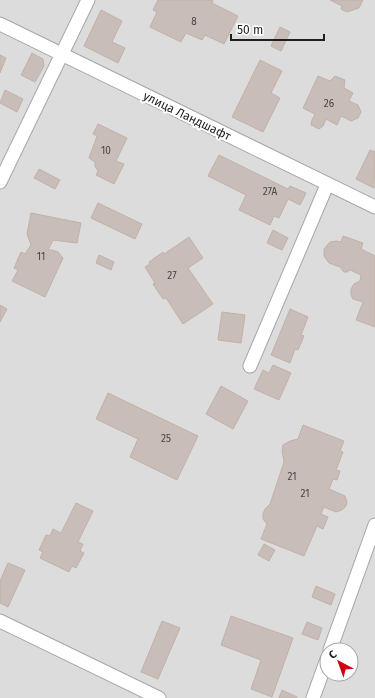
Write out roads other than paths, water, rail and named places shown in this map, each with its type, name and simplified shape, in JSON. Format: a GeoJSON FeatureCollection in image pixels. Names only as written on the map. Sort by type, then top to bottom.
{"type":"FeatureCollection","features":[{"type":"Feature","properties":{"kind":"street"},"geometry":{"type":"LineString","coordinates":[[0,182],[88,0]]}},
{"type":"Feature","properties":{"kind":"street","name":"улица Ландшафт"},"geometry":{"type":"LineString","coordinates":[[0,24],[327,185],[375,207]]}},
{"type":"Feature","properties":{"kind":"street"},"geometry":{"type":"LineString","coordinates":[[250,366],[327,185]]}},
{"type":"Feature","properties":{"kind":"street"},"geometry":{"type":"LineString","coordinates":[[333,642],[375,525]]}},
{"type":"Feature","properties":{"kind":"street"},"geometry":{"type":"LineString","coordinates":[[0,621],[159,698]]}},
{"type":"Feature","properties":{"kind":"street"},"geometry":{"type":"LineString","coordinates":[[313,698],[319,681]]}}]}
